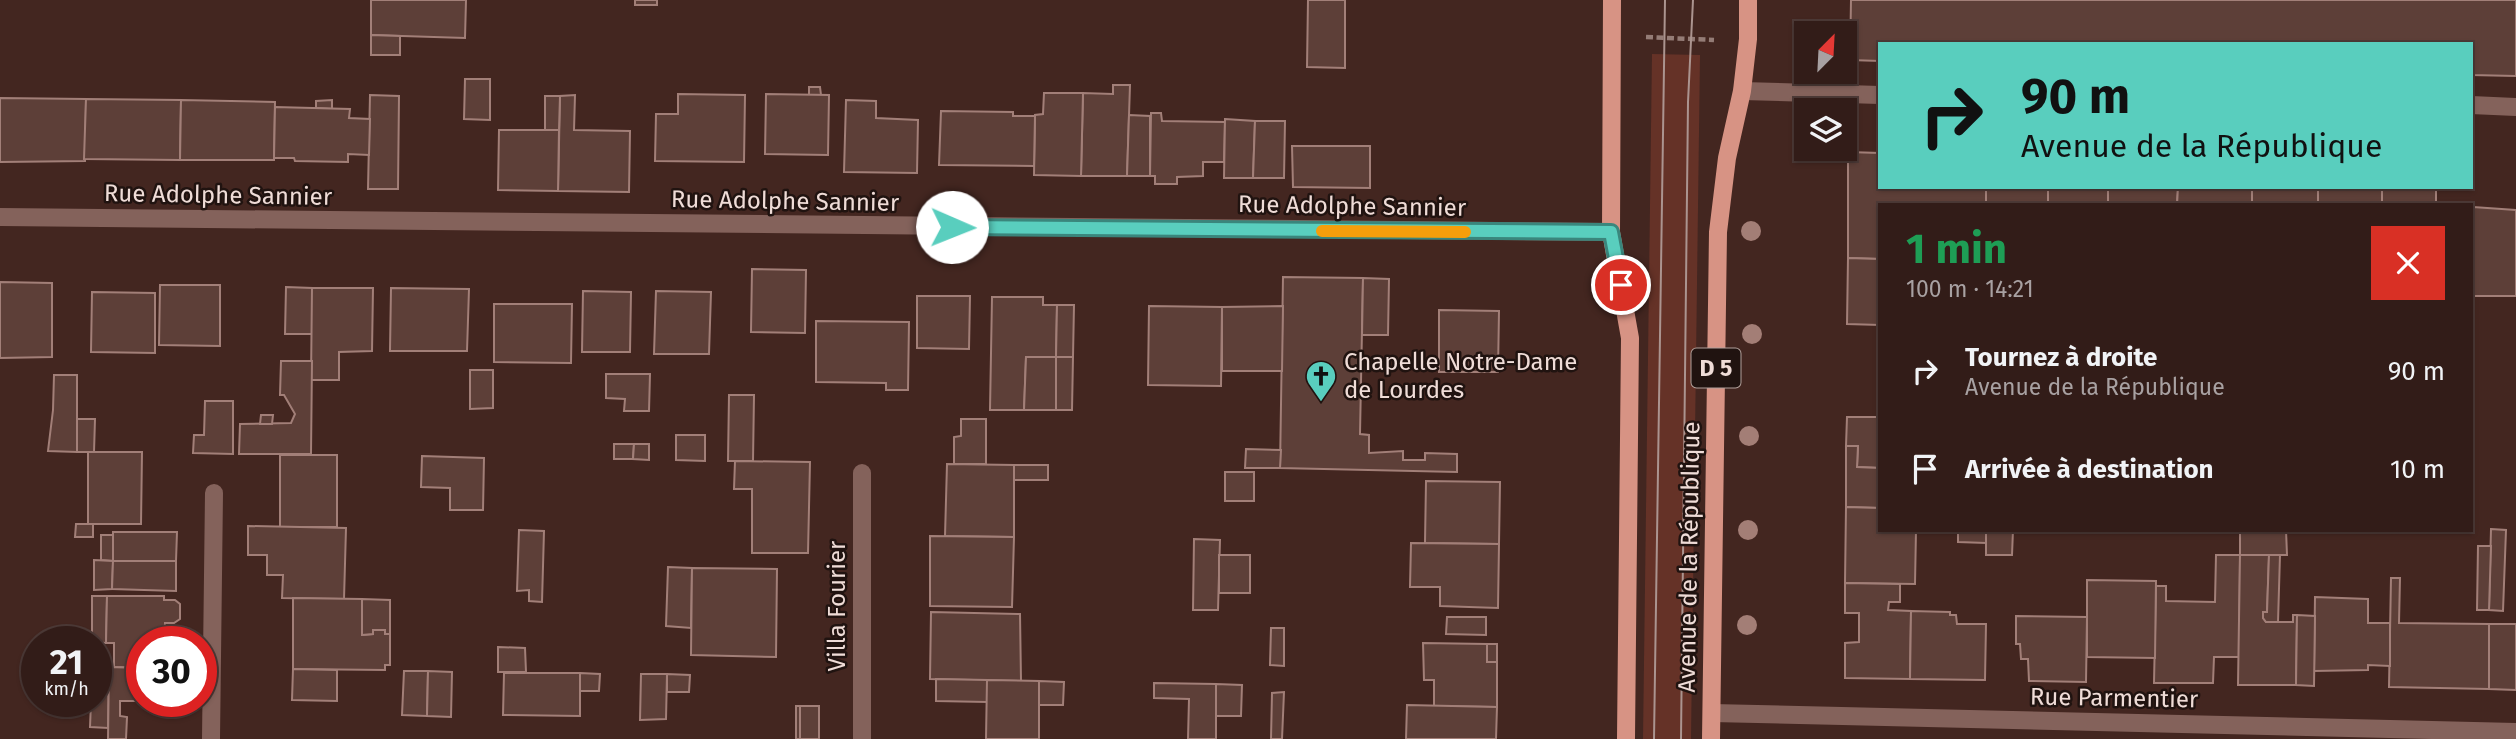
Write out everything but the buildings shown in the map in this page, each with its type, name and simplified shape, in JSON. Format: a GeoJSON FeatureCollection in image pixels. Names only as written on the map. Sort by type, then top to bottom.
{"type":"FeatureCollection","features":[{"type":"Feature","properties":{"kind":"main road"},"geometry":{"type":"LineString","coordinates":[[1612,0],[1611,232],[1630,338],[1626,739]]}},
{"type":"Feature","properties":{"kind":"main road","name":"Avenue de la République"},"geometry":{"type":"LineString","coordinates":[[1711,739],[1718,232],[1727,158],[1742,91],[1748,39],[1748,0]]}},
{"type":"Feature","properties":{"kind":"street"},"geometry":{"type":"LineString","coordinates":[[1742,91],[1878,95]]}},
{"type":"Feature","properties":{"kind":"street"},"geometry":{"type":"LineString","coordinates":[[2473,105],[2516,107]]}},
{"type":"Feature","properties":{"kind":"street","name":"Rue Adolphe Sannier"},"geometry":{"type":"LineString","coordinates":[[0,217],[1611,232]]}},
{"type":"Feature","properties":{"kind":"street","name":"Villa Fourier"},"geometry":{"type":"LineString","coordinates":[[862,473],[862,739]]}},
{"type":"Feature","properties":{"kind":"street"},"geometry":{"type":"LineString","coordinates":[[211,739],[214,493]]}},
{"type":"Feature","properties":{"kind":"street","name":"Rue Parmentier"},"geometry":{"type":"LineString","coordinates":[[1712,713],[2516,732]]}},
{"type":"Feature","properties":{"kind":"path"},"geometry":{"type":"LineString","coordinates":[[1641,36],[1691,40],[1748,39]]}},
{"type":"Feature","properties":{"kind":"shaded area"},"geometry":{"type":"Polygon","coordinates":[[[1652,54],[1700,55],[1691,739],[1643,739],[1652,54]]]}},
{"type":"Feature","properties":{"kind":"tram line"},"geometry":{"type":"LineString","coordinates":[[1654,739],[1665,0]]}},
{"type":"Feature","properties":{"kind":"tram line"},"geometry":{"type":"LineString","coordinates":[[1681,739],[1688,102],[1693,0]]}},
{"type":"Feature","properties":{"kind":"slow traffic"},"geometry":{"type":"LineString","coordinates":[[1322,231],[1465,232]]}},
{"type":"Feature","properties":{"kind":"place","name":"Chapelle Notre-Dame de Lourdes"},"geometry":{"type":"Point","coordinates":[1321,403]}},
{"type":"Feature","properties":{"kind":"route"},"geometry":{"type":"LineString","coordinates":[[952,227],[1611,232],[1621,285]]}}]}
